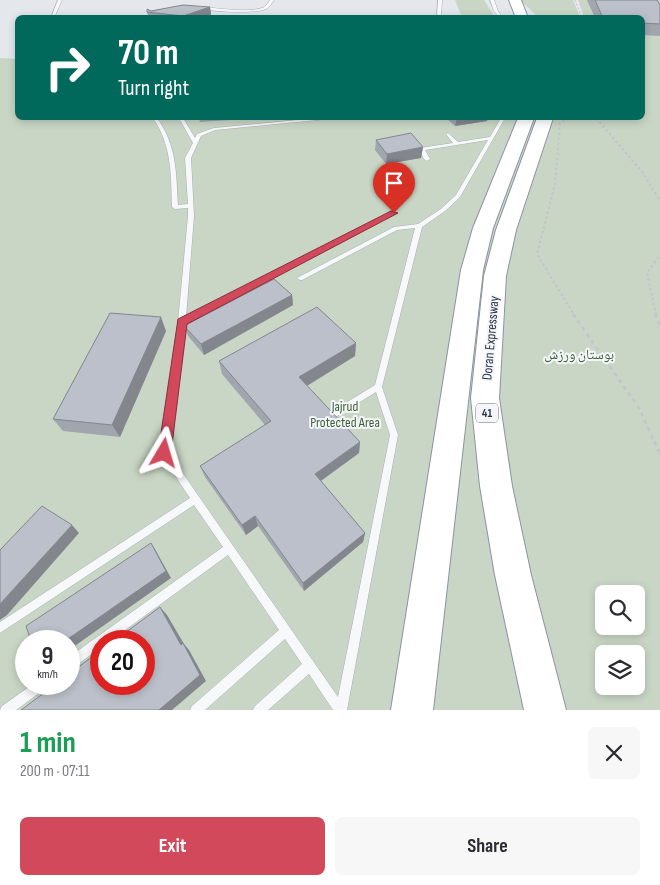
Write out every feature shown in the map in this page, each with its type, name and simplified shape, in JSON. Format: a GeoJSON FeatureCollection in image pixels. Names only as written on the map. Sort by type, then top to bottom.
{"type":"FeatureCollection","features":[{"type":"Feature","properties":{"kind":"highway"},"geometry":{"type":"LineString","coordinates":[[506,0],[509,15]]}},
{"type":"Feature","properties":{"kind":"highway"},"geometry":{"type":"LineString","coordinates":[[515,0],[521,15]]}},
{"type":"Feature","properties":{"kind":"highway","name":"Doran Expressway"},"geometry":{"type":"LineString","coordinates":[[412,710],[472,270],[483,228],[525,120]]}},
{"type":"Feature","properties":{"kind":"highway","name":"Doran Expressway"},"geometry":{"type":"LineString","coordinates":[[544,120],[506,230],[495,276],[485,398],[499,503],[545,710]]}},
{"type":"Feature","properties":{"kind":"lane"},"geometry":{"type":"LineString","coordinates":[[53,15],[60,0]]}},
{"type":"Feature","properties":{"kind":"lane"},"geometry":{"type":"LineString","coordinates":[[195,8],[253,11],[268,6],[272,0]]}},
{"type":"Feature","properties":{"kind":"lane"},"geometry":{"type":"LineString","coordinates":[[439,15],[440,0]]}},
{"type":"Feature","properties":{"kind":"lane"},"geometry":{"type":"LineString","coordinates":[[492,0],[500,15]]}},
{"type":"Feature","properties":{"kind":"lane"},"geometry":{"type":"LineString","coordinates":[[157,120],[163,127],[171,147],[175,207],[190,206]]}},
{"type":"Feature","properties":{"kind":"lane"},"geometry":{"type":"LineString","coordinates":[[182,120],[195,142]]}},
{"type":"Feature","properties":{"kind":"lane"},"geometry":{"type":"LineString","coordinates":[[265,120],[214,129],[199,135],[188,158],[190,206],[182,322],[164,453],[341,710]]}},
{"type":"Feature","properties":{"kind":"lane"},"geometry":{"type":"LineString","coordinates":[[300,278],[396,228],[419,226],[443,210],[458,196],[502,120]]}},
{"type":"Feature","properties":{"kind":"lane"},"geometry":{"type":"LineString","coordinates":[[448,134],[457,144]]}},
{"type":"Feature","properties":{"kind":"lane"},"geometry":{"type":"LineString","coordinates":[[427,159],[422,149],[492,138]]}},
{"type":"Feature","properties":{"kind":"lane"},"geometry":{"type":"LineString","coordinates":[[182,322],[394,213]]}},
{"type":"Feature","properties":{"kind":"lane"},"geometry":{"type":"LineString","coordinates":[[341,710],[394,435],[378,387],[419,226]]}},
{"type":"Feature","properties":{"kind":"lane"},"geometry":{"type":"LineString","coordinates":[[334,414],[378,387]]}},
{"type":"Feature","properties":{"kind":"lane"},"geometry":{"type":"LineString","coordinates":[[0,628],[196,498]]}},
{"type":"Feature","properties":{"kind":"lane"},"geometry":{"type":"LineString","coordinates":[[80,656],[229,548]]}},
{"type":"Feature","properties":{"kind":"lane"},"geometry":{"type":"LineString","coordinates":[[196,710],[286,631]]}},
{"type":"Feature","properties":{"kind":"lane"},"geometry":{"type":"LineString","coordinates":[[259,710],[310,666]]}},
{"type":"Feature","properties":{"kind":"lane"},"geometry":{"type":"LineString","coordinates":[[6,710],[27,695]]}},
{"type":"Feature","properties":{"kind":"path"},"geometry":{"type":"LineString","coordinates":[[575,0],[581,15]]}},
{"type":"Feature","properties":{"kind":"path"},"geometry":{"type":"LineString","coordinates":[[565,120],[560,123],[554,184],[537,254],[569,310],[639,408],[660,454]]}},
{"type":"Feature","properties":{"kind":"path"},"geometry":{"type":"LineString","coordinates":[[598,120],[643,173],[660,201]]}},
{"type":"Feature","properties":{"kind":"path"},"geometry":{"type":"LineString","coordinates":[[660,256],[647,273],[654,312],[660,325]]}},
{"type":"Feature","properties":{"kind":"green space"},"geometry":{"type":"Polygon","coordinates":[[[455,0],[484,0],[494,15],[461,15],[455,0]]]}},
{"type":"Feature","properties":{"kind":"green space"},"geometry":{"type":"Polygon","coordinates":[[[520,0],[573,0],[579,15],[536,15],[520,0]]]}},
{"type":"Feature","properties":{"kind":"green space","name":"Jajrud Protected Area"},"geometry":{"type":"Polygon","coordinates":[[[578,0],[660,0],[660,710],[0,710],[0,58],[15,59],[15,120],[645,120],[645,15],[583,15],[578,0]]]}},
{"type":"Feature","properties":{"kind":"building"},"geometry":{"type":"Polygon","coordinates":[[[595,0],[657,0],[660,5],[660,24],[645,23],[645,15],[602,15],[595,0]]]}},
{"type":"Feature","properties":{"kind":"building"},"geometry":{"type":"Polygon","coordinates":[[[183,5],[210,7],[186,15],[147,12],[147,9],[151,11],[183,5]]]}},
{"type":"Feature","properties":{"kind":"building"},"geometry":{"type":"Polygon","coordinates":[[[411,133],[423,147],[387,154],[376,140],[411,133]]]}},
{"type":"Feature","properties":{"kind":"building"},"geometry":{"type":"Polygon","coordinates":[[[274,279],[292,295],[201,344],[184,326],[274,279]]]}},
{"type":"Feature","properties":{"kind":"building"},"geometry":{"type":"Polygon","coordinates":[[[317,307],[356,343],[299,377],[360,442],[315,474],[365,533],[303,583],[255,516],[242,525],[200,466],[271,421],[219,361],[317,307]]]}},
{"type":"Feature","properties":{"kind":"building"},"geometry":{"type":"Polygon","coordinates":[[[110,313],[161,317],[112,425],[53,419],[110,313]]]}},
{"type":"Feature","properties":{"kind":"building"},"geometry":{"type":"Polygon","coordinates":[[[42,506],[72,525],[0,604],[0,550],[42,506]]]}},
{"type":"Feature","properties":{"kind":"building"},"geometry":{"type":"Polygon","coordinates":[[[151,543],[166,571],[80,631],[27,630],[26,626],[151,543]]]}},
{"type":"Feature","properties":{"kind":"building"},"geometry":{"type":"Polygon","coordinates":[[[160,607],[181,645],[183,643],[200,675],[159,710],[21,710],[41,695],[80,695],[80,666],[90,658],[90,695],[155,695],[155,630],[129,630],[160,607]]]}},
{"type":"Feature","properties":{"kind":"route"},"geometry":{"type":"LineString","coordinates":[[164,453],[182,322],[394,213]]}},
{"type":"Feature","properties":{"kind":"park label","name":"بوستان ورزش"},"geometry":{"type":"Point","coordinates":[579,354]}}]}
